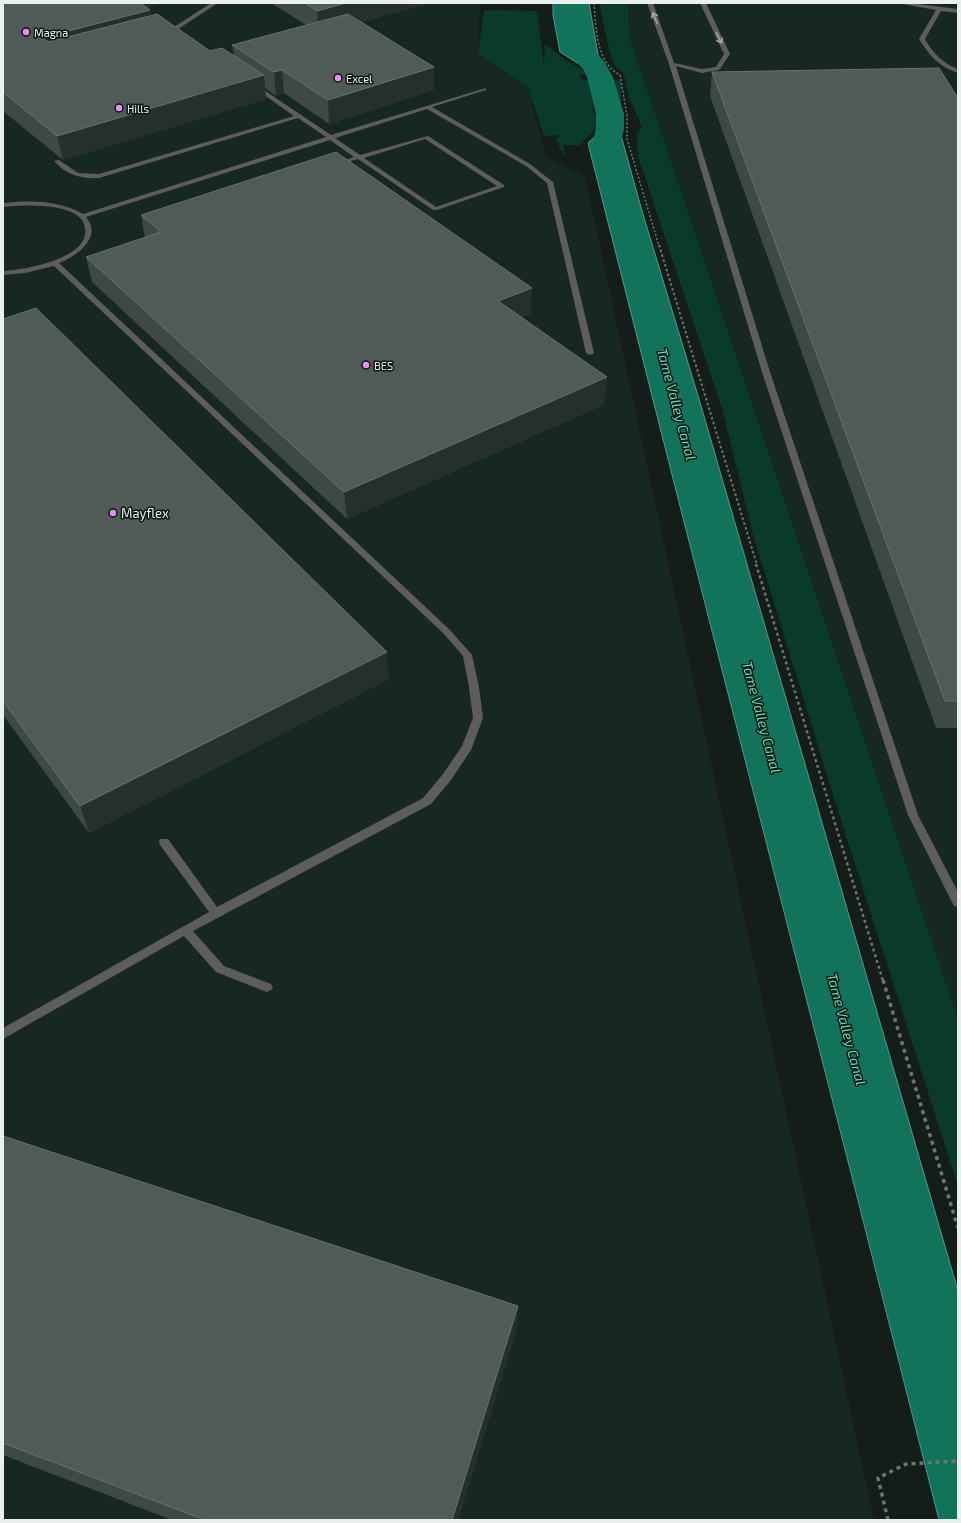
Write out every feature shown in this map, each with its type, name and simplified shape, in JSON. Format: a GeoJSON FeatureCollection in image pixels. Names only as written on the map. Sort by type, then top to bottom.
{"type":"FeatureCollection","features":[{"type":"Feature","properties":{"kind":"lane"},"geometry":{"type":"LineString","coordinates":[[158,34],[173,30],[215,3]]}},
{"type":"Feature","properties":{"kind":"lane"},"geometry":{"type":"LineString","coordinates":[[650,3],[672,64],[766,372],[911,808],[958,903]]}},
{"type":"Feature","properties":{"kind":"lane"},"geometry":{"type":"LineString","coordinates":[[672,64],[702,71],[718,68],[727,54],[703,3]]}},
{"type":"Feature","properties":{"kind":"lane"},"geometry":{"type":"LineString","coordinates":[[900,3],[958,11]]}},
{"type":"Feature","properties":{"kind":"lane"},"geometry":{"type":"LineString","coordinates":[[939,9],[922,39],[933,58],[951,69],[958,71]]}},
{"type":"Feature","properties":{"kind":"lane"},"geometry":{"type":"LineString","coordinates":[[173,30],[179,34]]}},
{"type":"Feature","properties":{"kind":"lane"},"geometry":{"type":"LineString","coordinates":[[249,82],[330,137],[359,157],[435,209],[502,186],[426,137],[359,157],[329,167]]}},
{"type":"Feature","properties":{"kind":"lane"},"geometry":{"type":"LineString","coordinates":[[82,216],[484,89]]}},
{"type":"Feature","properties":{"kind":"lane"},"geometry":{"type":"LineString","coordinates":[[428,107],[528,165],[550,182],[590,353]]}},
{"type":"Feature","properties":{"kind":"lane"},"geometry":{"type":"LineString","coordinates":[[56,162],[71,173],[78,176],[99,176],[299,116]]}},
{"type":"Feature","properties":{"kind":"lane"},"geometry":{"type":"LineString","coordinates":[[3,205],[34,203],[54,204],[70,209],[82,216],[88,225],[88,235],[86,240],[72,255],[55,263],[32,270],[3,273]]}},
{"type":"Feature","properties":{"kind":"lane"},"geometry":{"type":"LineString","coordinates":[[3,1034],[185,930],[427,801],[447,777],[467,746],[478,718],[474,687],[466,655],[447,632],[55,263]]}},
{"type":"Feature","properties":{"kind":"lane"},"geometry":{"type":"LineString","coordinates":[[164,842],[216,914]]}},
{"type":"Feature","properties":{"kind":"lane"},"geometry":{"type":"LineString","coordinates":[[185,930],[220,969],[267,987]]}},
{"type":"Feature","properties":{"kind":"path"},"geometry":{"type":"LineString","coordinates":[[594,3],[595,21],[606,64],[612,71],[620,75],[627,116],[627,140],[958,1228]]}},
{"type":"Feature","properties":{"kind":"path"},"geometry":{"type":"LineString","coordinates":[[888,1520],[878,1478],[906,1464],[958,1461]]}},
{"type":"Feature","properties":{"kind":"shaded area"},"geometry":{"type":"Polygon","coordinates":[[[3,3],[480,3],[478,54],[528,88],[546,157],[585,176],[874,1520],[3,1520],[3,3]]]}},
{"type":"Feature","properties":{"kind":"shaded area"},"geometry":{"type":"Polygon","coordinates":[[[599,3],[628,3],[630,39],[958,1019],[958,1186],[834,798],[754,538],[722,408],[638,156],[637,133],[642,127],[629,97],[624,73],[616,68],[610,53],[599,3]]]}},
{"type":"Feature","properties":{"kind":"shaded area"},"geometry":{"type":"Polygon","coordinates":[[[629,3],[932,3],[958,6],[958,1019],[630,39],[629,3]]]}},
{"type":"Feature","properties":{"kind":"shaded area"},"geometry":{"type":"Polygon","coordinates":[[[484,10],[537,11],[544,65],[545,44],[567,61],[589,74],[579,74],[582,80],[590,80],[594,115],[600,121],[597,127],[580,145],[563,145],[566,158],[555,139],[562,135],[544,136],[528,88],[478,54],[484,10]]]}},
{"type":"Feature","properties":{"kind":"shaded area"},"geometry":{"type":"Polygon","coordinates":[[[621,80],[621,113],[617,113],[608,81],[621,80]]]}},
{"type":"Feature","properties":{"kind":"water"},"geometry":{"type":"Polygon","coordinates":[[[553,3],[589,3],[600,66],[600,77],[560,52],[553,15],[553,3]]]}},
{"type":"Feature","properties":{"kind":"water"},"geometry":{"type":"Polygon","coordinates":[[[610,114],[617,121],[958,1291],[958,1520],[939,1520],[588,143],[602,130],[610,114]]]}},
{"type":"Feature","properties":{"kind":"building"},"geometry":{"type":"Polygon","coordinates":[[[3,3],[141,3],[150,10],[45,37],[44,39],[48,42],[157,14],[210,51],[222,48],[264,75],[57,136],[3,92],[3,3]]]}},
{"type":"Feature","properties":{"kind":"building"},"geometry":{"type":"Polygon","coordinates":[[[305,3],[346,3],[317,11],[305,3]]]}},
{"type":"Feature","properties":{"kind":"building"},"geometry":{"type":"Polygon","coordinates":[[[348,14],[434,67],[328,100],[282,70],[274,72],[232,45],[348,14]]]}},
{"type":"Feature","properties":{"kind":"building"},"geometry":{"type":"Polygon","coordinates":[[[939,68],[958,98],[958,701],[945,701],[712,72],[939,68]]]}},
{"type":"Feature","properties":{"kind":"building","name":"BES"},"geometry":{"type":"Polygon","coordinates":[[[336,152],[532,288],[498,301],[607,377],[344,492],[86,257],[161,232],[141,215],[336,152]]]}},
{"type":"Feature","properties":{"kind":"building","name":"Mayflex"},"geometry":{"type":"Polygon","coordinates":[[[36,308],[387,652],[80,806],[3,701],[3,319],[36,308]]]}},
{"type":"Feature","properties":{"kind":"building"},"geometry":{"type":"Polygon","coordinates":[[[3,1136],[518,1306],[452,1520],[205,1520],[3,1443],[3,1136]]]}},
{"type":"Feature","properties":{"kind":"waterway","name":"Tame Valley Canal"},"geometry":{"type":"LineString","coordinates":[[572,3],[576,39],[582,53],[595,66],[600,77],[610,114],[610,129],[606,145],[614,175]]}},
{"type":"Feature","properties":{"kind":"place","name":"Magna"},"geometry":{"type":"Point","coordinates":[26,32]}},
{"type":"Feature","properties":{"kind":"place","name":"Excel"},"geometry":{"type":"Point","coordinates":[338,78]}},
{"type":"Feature","properties":{"kind":"place","name":"Hills"},"geometry":{"type":"Point","coordinates":[119,108]}},
{"type":"Feature","properties":{"kind":"place","name":"BES"},"geometry":{"type":"Point","coordinates":[366,365]}},
{"type":"Feature","properties":{"kind":"place","name":"Mayflex"},"geometry":{"type":"Point","coordinates":[113,513]}}]}
